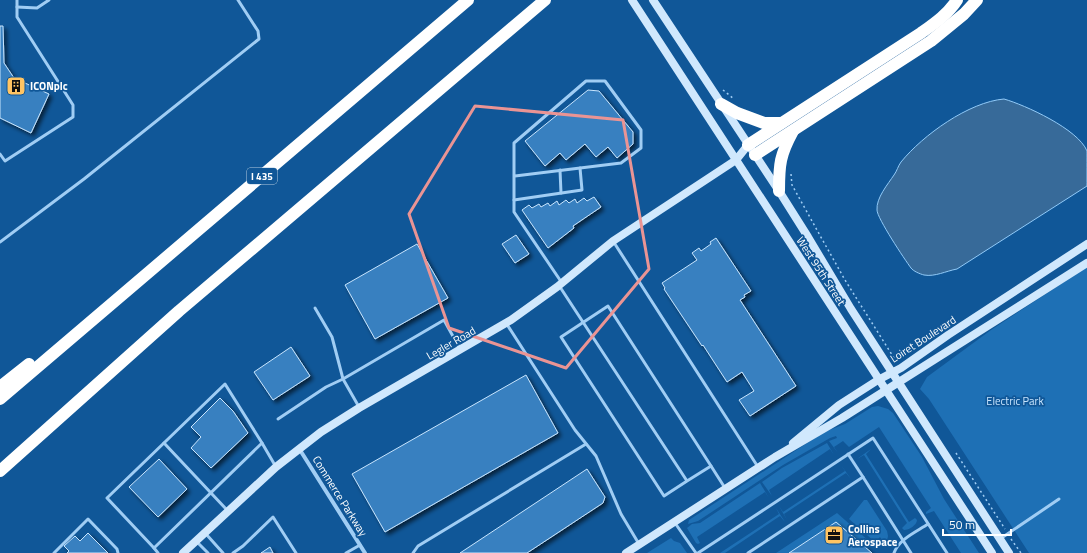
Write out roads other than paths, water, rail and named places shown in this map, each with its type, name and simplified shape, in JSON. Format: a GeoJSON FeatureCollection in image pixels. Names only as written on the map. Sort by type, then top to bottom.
{"type":"FeatureCollection","features":[{"type":"Feature","properties":{"kind":"highway","name":"I 435"},"geometry":{"type":"LineString","coordinates":[[0,399],[468,0]]}},
{"type":"Feature","properties":{"kind":"highway"},"geometry":{"type":"LineString","coordinates":[[0,471],[179,311],[545,0]]}},
{"type":"Feature","properties":{"kind":"highway"},"geometry":{"type":"LineString","coordinates":[[748,145],[921,33],[940,19],[953,7],[957,0]]}},
{"type":"Feature","properties":{"kind":"highway"},"geometry":{"type":"LineString","coordinates":[[755,155],[931,40],[959,19],[977,0]]}},
{"type":"Feature","properties":{"kind":"highway"},"geometry":{"type":"LineString","coordinates":[[721,104],[737,113],[764,123],[781,123]]}},
{"type":"Feature","properties":{"kind":"highway"},"geometry":{"type":"LineString","coordinates":[[779,191],[780,160],[786,144],[794,130]]}},
{"type":"Feature","properties":{"kind":"highway"},"geometry":{"type":"LineString","coordinates":[[0,386],[29,364],[56,352]]}},
{"type":"Feature","properties":{"kind":"street","name":"West 95th Street"},"geometry":{"type":"LineString","coordinates":[[653,0],[779,191],[851,309],[1010,553]]}},
{"type":"Feature","properties":{"kind":"street","name":"West 95th Street"},"geometry":{"type":"LineString","coordinates":[[633,1],[878,380],[992,553]]}},
{"type":"Feature","properties":{"kind":"street"},"geometry":{"type":"LineString","coordinates":[[736,160],[748,145]]}},
{"type":"Feature","properties":{"kind":"street"},"geometry":{"type":"LineString","coordinates":[[736,160],[755,155]]}},
{"type":"Feature","properties":{"kind":"street","name":"Legler Road"},"geometry":{"type":"LineString","coordinates":[[183,553],[276,467],[300,450],[321,432],[359,408],[506,323],[560,284],[613,241],[736,160]]}},
{"type":"Feature","properties":{"kind":"street","name":"Loiret Boulevard"},"geometry":{"type":"LineString","coordinates":[[775,457],[839,405],[878,380],[901,368],[948,335],[1087,244]]}},
{"type":"Feature","properties":{"kind":"street","name":"Loiret Boulevard"},"geometry":{"type":"LineString","coordinates":[[626,553],[775,457],[899,383],[1087,263]]}},
{"type":"Feature","properties":{"kind":"street"},"geometry":{"type":"LineString","coordinates":[[1039,276],[1047,289]]}},
{"type":"Feature","properties":{"kind":"street","name":"Commerce Parkway"},"geometry":{"type":"LineString","coordinates":[[300,450],[365,553]]}},
{"type":"Feature","properties":{"kind":"lane"},"geometry":{"type":"LineString","coordinates":[[0,154],[5,161],[73,117],[73,105],[16,17],[17,0]]}},
{"type":"Feature","properties":{"kind":"lane"},"geometry":{"type":"LineString","coordinates":[[17,7],[37,8],[49,0]]}},
{"type":"Feature","properties":{"kind":"lane"},"geometry":{"type":"LineString","coordinates":[[0,242],[84,179],[259,39],[258,31],[238,0]]}},
{"type":"Feature","properties":{"kind":"lane"},"geometry":{"type":"LineString","coordinates":[[515,176],[620,163],[641,148],[641,130],[605,81],[586,81],[514,143],[514,212],[687,480]]}},
{"type":"Feature","properties":{"kind":"lane"},"geometry":{"type":"LineString","coordinates":[[514,200],[582,190],[580,168]]}},
{"type":"Feature","properties":{"kind":"lane"},"geometry":{"type":"LineString","coordinates":[[560,170],[561,193]]}},
{"type":"Feature","properties":{"kind":"lane"},"geometry":{"type":"LineString","coordinates":[[613,241],[758,468]]}},
{"type":"Feature","properties":{"kind":"lane"},"geometry":{"type":"LineString","coordinates":[[711,466],[664,496],[561,337],[608,306],[726,489]]}},
{"type":"Feature","properties":{"kind":"lane"},"geometry":{"type":"LineString","coordinates":[[315,308],[332,337],[343,378],[359,408]]}},
{"type":"Feature","properties":{"kind":"lane"},"geometry":{"type":"LineString","coordinates":[[278,419],[326,387],[444,320],[461,350]]}},
{"type":"Feature","properties":{"kind":"lane"},"geometry":{"type":"LineString","coordinates":[[506,323],[575,430],[596,456],[621,514],[640,544]]}},
{"type":"Feature","properties":{"kind":"lane"},"geometry":{"type":"LineString","coordinates":[[158,553],[107,498],[225,384],[276,467]]}},
{"type":"Feature","properties":{"kind":"lane"},"geometry":{"type":"LineString","coordinates":[[674,522],[697,553],[873,438],[946,553]]}},
{"type":"Feature","properties":{"kind":"lane"},"geometry":{"type":"LineString","coordinates":[[164,443],[212,492],[228,511]]}},
{"type":"Feature","properties":{"kind":"lane"},"geometry":{"type":"LineString","coordinates":[[154,548],[262,444]]}},
{"type":"Feature","properties":{"kind":"lane"},"geometry":{"type":"LineString","coordinates":[[413,553],[418,546],[586,444]]}},
{"type":"Feature","properties":{"kind":"lane"},"geometry":{"type":"LineString","coordinates":[[848,454],[912,553]]}},
{"type":"Feature","properties":{"kind":"lane"},"geometry":{"type":"LineString","coordinates":[[748,553],[863,477]]}},
{"type":"Feature","properties":{"kind":"lane"},"geometry":{"type":"LineString","coordinates":[[1000,539],[1059,499]]}},
{"type":"Feature","properties":{"kind":"lane"},"geometry":{"type":"LineString","coordinates":[[233,553],[243,546],[273,517],[296,553]]}},
{"type":"Feature","properties":{"kind":"lane"},"geometry":{"type":"LineString","coordinates":[[54,553],[88,519],[117,549],[118,553]]}},
{"type":"Feature","properties":{"kind":"lane"},"geometry":{"type":"LineString","coordinates":[[894,553],[896,547],[903,540],[928,524]]}},
{"type":"Feature","properties":{"kind":"lane"},"geometry":{"type":"LineString","coordinates":[[205,533],[223,553]]}},
{"type":"Feature","properties":{"kind":"lane"},"geometry":{"type":"LineString","coordinates":[[196,541],[208,553]]}},
{"type":"Feature","properties":{"kind":"lane"},"geometry":{"type":"LineString","coordinates":[[346,553],[360,545]]}},
{"type":"Feature","properties":{"kind":"place","name":"ICONplc"},"geometry":{"type":"Point","coordinates":[16,86]}},
{"type":"Feature","properties":{"kind":"place","name":"Collins Aerospace"},"geometry":{"type":"Point","coordinates":[834,535]}},
{"type":"Feature","properties":{"kind":"park label","name":"Electric Park"},"geometry":{"type":"Point","coordinates":[1015,401]}}]}
